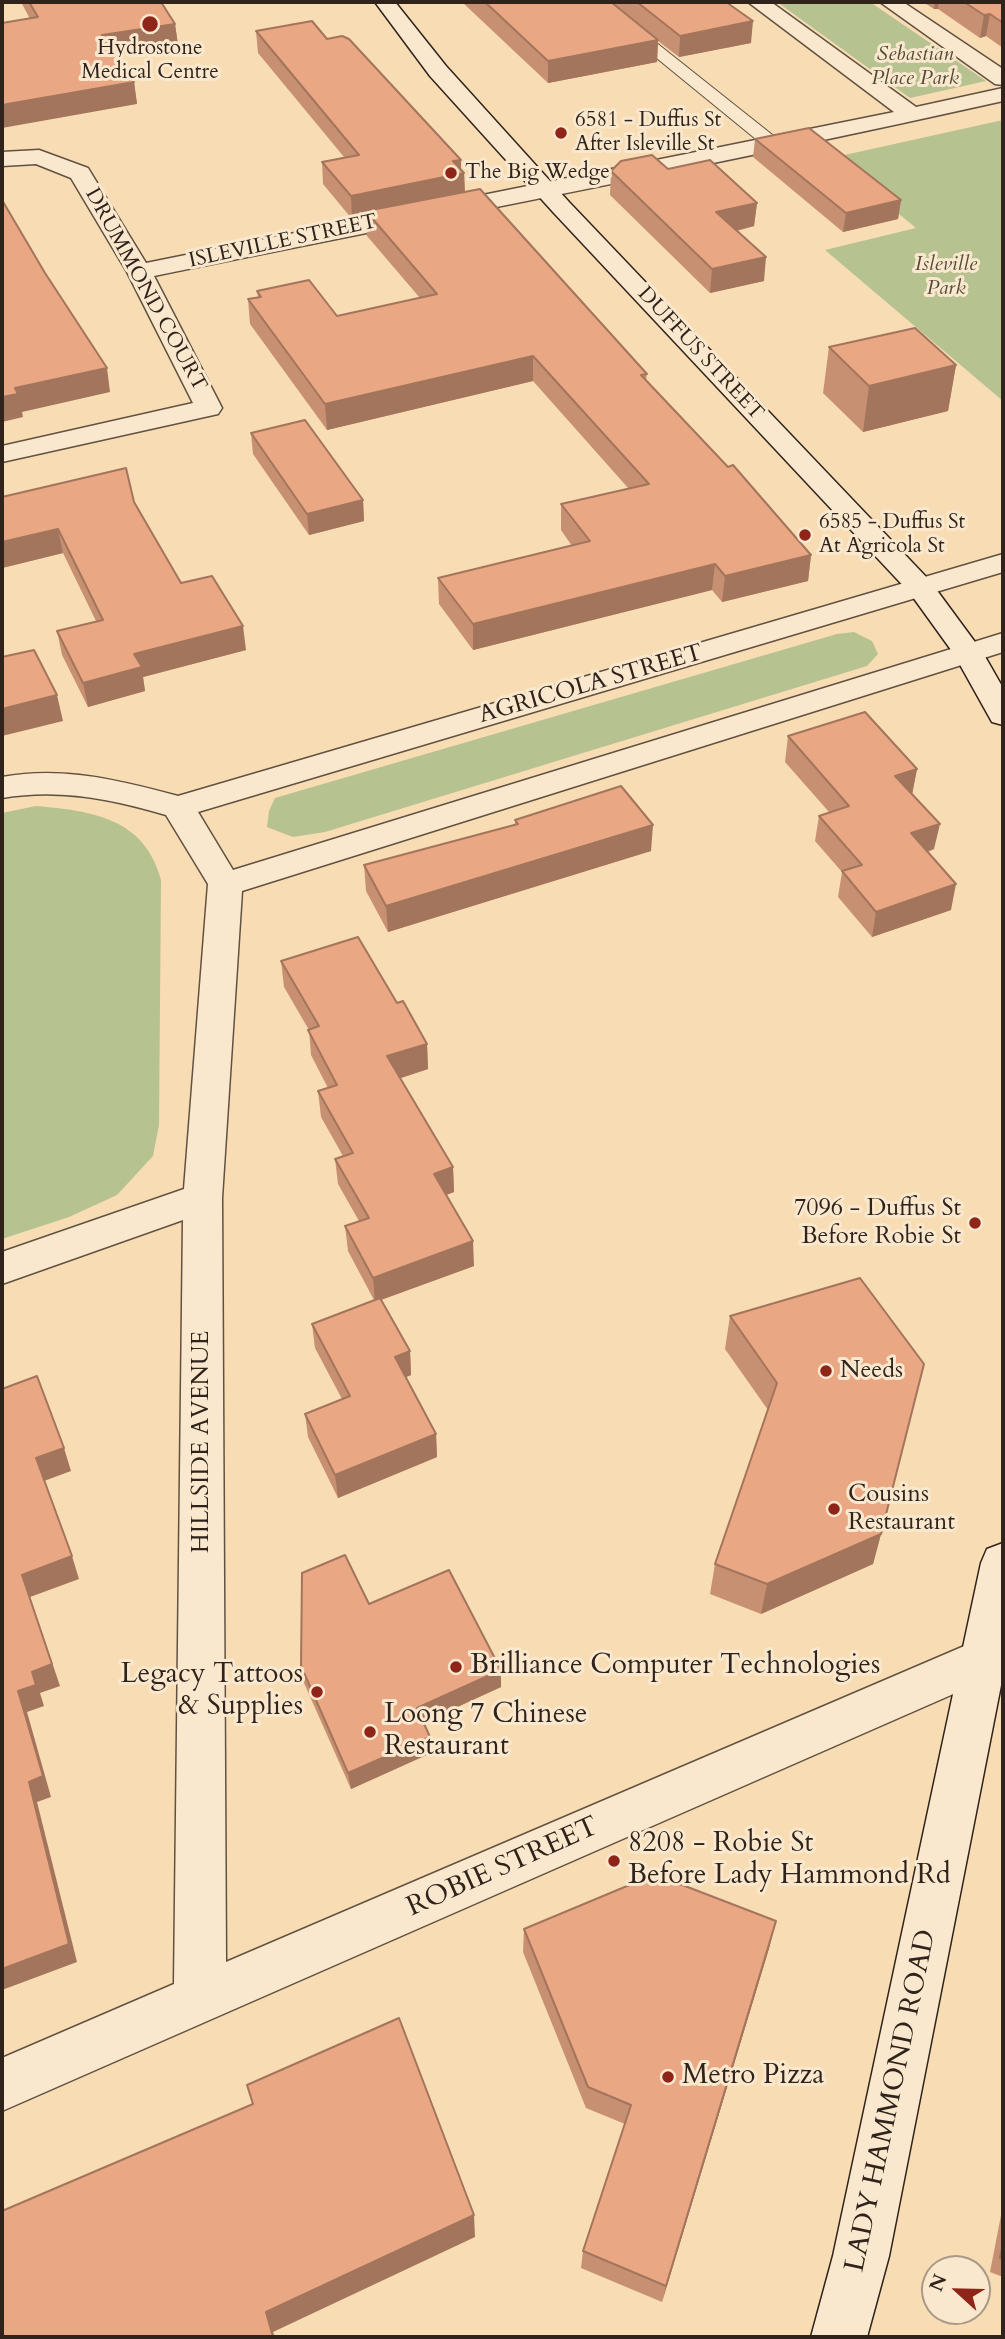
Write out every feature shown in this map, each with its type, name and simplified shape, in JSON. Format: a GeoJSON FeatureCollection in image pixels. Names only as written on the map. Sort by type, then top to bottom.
{"type":"FeatureCollection","features":[{"type":"Feature","properties":{"kind":"street","name":"DUFFUS STREET"},"geometry":{"type":"LineString","coordinates":[[385,2],[438,71],[920,587],[968,653],[1003,715]]}},
{"type":"Feature","properties":{"kind":"street"},"geometry":{"type":"LineString","coordinates":[[758,2],[913,116]]}},
{"type":"Feature","properties":{"kind":"street"},"geometry":{"type":"LineString","coordinates":[[890,2],[1003,79]]}},
{"type":"Feature","properties":{"kind":"street","name":"ISLEVILLE STREET"},"geometry":{"type":"LineString","coordinates":[[139,272],[545,188],[774,145],[1003,95]]}},
{"type":"Feature","properties":{"kind":"street","name":"DRUMMOND COURT"},"geometry":{"type":"LineString","coordinates":[[2,159],[39,158],[80,173],[139,272],[209,408],[2,454]]}},
{"type":"Feature","properties":{"kind":"street","name":"AGRICOLA STREET"},"geometry":{"type":"LineString","coordinates":[[178,807],[1003,563]]}},
{"type":"Feature","properties":{"kind":"street"},"geometry":{"type":"LineString","coordinates":[[2,787],[22,782],[110,788],[178,807],[225,884],[1003,642]]}},
{"type":"Feature","properties":{"kind":"street","name":"HILLSIDE AVENUE"},"geometry":{"type":"LineString","coordinates":[[200,2000],[203,1198],[225,884]]}},
{"type":"Feature","properties":{"kind":"street"},"geometry":{"type":"LineString","coordinates":[[2,1268],[203,1198]]}},
{"type":"Feature","properties":{"kind":"street"},"geometry":{"type":"LineString","coordinates":[[993,1655],[1003,1563]]}},
{"type":"Feature","properties":{"kind":"street","name":"ROBIE STREET"},"geometry":{"type":"LineString","coordinates":[[2,2085],[993,1655]]}},
{"type":"Feature","properties":{"kind":"street","name":"LADY HAMMOND ROAD"},"geometry":{"type":"LineString","coordinates":[[839,2337],[861,2256],[993,1655]]}},
{"type":"Feature","properties":{"kind":"lane"},"geometry":{"type":"LineString","coordinates":[[596,2],[774,145]]}},
{"type":"Feature","properties":{"kind":"green space","name":"Sebastian Place Park"},"geometry":{"type":"Polygon","coordinates":[[[777,2],[870,2],[986,81],[910,98],[777,2]]]}},
{"type":"Feature","properties":{"kind":"green space","name":"Isleville Park"},"geometry":{"type":"Polygon","coordinates":[[[1003,120],[1003,401],[825,250],[916,228],[831,158],[1003,120]]]}},
{"type":"Feature","properties":{"kind":"green space"},"geometry":{"type":"Polygon","coordinates":[[[854,632],[872,641],[878,654],[867,666],[325,832],[293,837],[267,827],[269,811],[275,798],[837,634],[854,632]]]}},
{"type":"Feature","properties":{"kind":"green space"},"geometry":{"type":"Polygon","coordinates":[[[36,806],[77,811],[114,822],[143,843],[153,859],[161,880],[159,1125],[153,1156],[117,1195],[69,1217],[2,1239],[2,813],[36,806]]]}},
{"type":"Feature","properties":{"kind":"building"},"geometry":{"type":"Polygon","coordinates":[[[29,2],[161,2],[175,24],[102,35],[134,82],[2,105],[2,23],[38,17],[29,2]]]}},
{"type":"Feature","properties":{"kind":"building"},"geometry":{"type":"Polygon","coordinates":[[[485,2],[611,2],[658,40],[548,61],[485,2]]]}},
{"type":"Feature","properties":{"kind":"building"},"geometry":{"type":"Polygon","coordinates":[[[637,2],[726,2],[753,21],[680,36],[637,2]]]}},
{"type":"Feature","properties":{"kind":"building"},"geometry":{"type":"Polygon","coordinates":[[[964,2],[1003,2],[1003,23],[990,14],[984,15],[964,2]]]}},
{"type":"Feature","properties":{"kind":"building"},"geometry":{"type":"Polygon","coordinates":[[[312,21],[327,39],[342,36],[349,39],[461,160],[453,161],[464,173],[351,196],[322,162],[359,155],[256,31],[312,21]]]}},
{"type":"Feature","properties":{"kind":"building"},"geometry":{"type":"Polygon","coordinates":[[[809,128],[901,200],[846,213],[755,139],[809,128]]]}},
{"type":"Feature","properties":{"kind":"building"},"geometry":{"type":"Polygon","coordinates":[[[652,155],[668,169],[710,160],[757,203],[716,212],[766,257],[712,269],[611,171],[621,161],[652,155]]]}},
{"type":"Feature","properties":{"kind":"building"},"geometry":{"type":"Polygon","coordinates":[[[480,189],[647,374],[641,375],[728,467],[733,465],[811,555],[725,576],[715,564],[473,624],[438,578],[590,541],[561,504],[649,484],[533,356],[325,404],[248,299],[261,297],[257,291],[309,280],[337,316],[437,294],[366,211],[480,189]]]}},
{"type":"Feature","properties":{"kind":"building"},"geometry":{"type":"Polygon","coordinates":[[[2,200],[45,273],[107,368],[15,388],[18,394],[2,397],[2,200]]]}},
{"type":"Feature","properties":{"kind":"building"},"geometry":{"type":"Polygon","coordinates":[[[915,328],[956,365],[869,386],[829,347],[915,328]]]}},
{"type":"Feature","properties":{"kind":"building"},"geometry":{"type":"Polygon","coordinates":[[[305,420],[363,500],[307,514],[251,433],[305,420]]]}},
{"type":"Feature","properties":{"kind":"building"},"geometry":{"type":"Polygon","coordinates":[[[126,468],[134,502],[181,583],[212,576],[243,626],[134,654],[142,667],[83,683],[57,631],[103,620],[58,529],[2,542],[2,497],[126,468]]]}},
{"type":"Feature","properties":{"kind":"building"},"geometry":{"type":"Polygon","coordinates":[[[34,650],[57,695],[2,709],[2,657],[34,650]]]}},
{"type":"Feature","properties":{"kind":"building"},"geometry":{"type":"Polygon","coordinates":[[[865,712],[917,769],[895,776],[940,824],[911,833],[956,884],[876,912],[842,871],[862,865],[819,816],[849,806],[788,736],[865,712]]]}},
{"type":"Feature","properties":{"kind":"building"},"geometry":{"type":"Polygon","coordinates":[[[621,786],[653,825],[386,906],[364,865],[518,824],[515,820],[621,786]]]}},
{"type":"Feature","properties":{"kind":"building"},"geometry":{"type":"Polygon","coordinates":[[[358,937],[397,1003],[403,1001],[427,1044],[387,1056],[453,1167],[434,1174],[473,1241],[373,1278],[345,1226],[369,1218],[335,1159],[353,1153],[318,1091],[337,1085],[308,1030],[319,1026],[281,961],[358,937]]]}},
{"type":"Feature","properties":{"kind":"building"},"geometry":{"type":"Polygon","coordinates":[[[860,1278],[924,1364],[881,1534],[767,1584],[715,1564],[777,1383],[730,1316],[860,1278]]]}},
{"type":"Feature","properties":{"kind":"building"},"geometry":{"type":"Polygon","coordinates":[[[380,1298],[410,1351],[395,1357],[436,1434],[335,1475],[305,1414],[350,1396],[312,1324],[380,1298]]]}},
{"type":"Feature","properties":{"kind":"building"},"geometry":{"type":"Polygon","coordinates":[[[37,1376],[64,1448],[36,1458],[72,1556],[22,1575],[52,1664],[32,1672],[36,1685],[18,1691],[43,1776],[29,1782],[69,1944],[2,1969],[2,1389],[37,1376]]]}},
{"type":"Feature","properties":{"kind":"building"},"geometry":{"type":"Polygon","coordinates":[[[345,1555],[369,1604],[449,1570],[501,1670],[417,1708],[430,1737],[348,1773],[301,1666],[302,1573],[345,1555]]]}},
{"type":"Feature","properties":{"kind":"building"},"geometry":{"type":"Polygon","coordinates":[[[651,1876],[659,1876],[776,1921],[666,2286],[583,2251],[631,2105],[588,2087],[524,1929],[651,1876]]]}},
{"type":"Feature","properties":{"kind":"building"},"geometry":{"type":"Polygon","coordinates":[[[399,2018],[474,2215],[266,2312],[273,2337],[2,2337],[2,2211],[253,2104],[247,2085],[399,2018]]]}},
{"type":"Feature","properties":{"kind":"place","name":"Hydrostone Medical Centre"},"geometry":{"type":"Point","coordinates":[150,24]}},
{"type":"Feature","properties":{"kind":"place","name":"6581 - Duffus St After Isleville St"},"geometry":{"type":"Point","coordinates":[561,133]}},
{"type":"Feature","properties":{"kind":"place","name":"The Big Wedge"},"geometry":{"type":"Point","coordinates":[451,173]}},
{"type":"Feature","properties":{"kind":"place","name":"6585 - Duffus St At Agricola St"},"geometry":{"type":"Point","coordinates":[805,535]}},
{"type":"Feature","properties":{"kind":"place","name":"7096 - Duffus St Before Robie St"},"geometry":{"type":"Point","coordinates":[975,1223]}},
{"type":"Feature","properties":{"kind":"place","name":"Needs"},"geometry":{"type":"Point","coordinates":[826,1371]}},
{"type":"Feature","properties":{"kind":"place","name":"Cousins Restaurant"},"geometry":{"type":"Point","coordinates":[834,1509]}},
{"type":"Feature","properties":{"kind":"place","name":"Brilliance Computer Technologies"},"geometry":{"type":"Point","coordinates":[456,1667]}},
{"type":"Feature","properties":{"kind":"place","name":"Legacy Tattoos & Supplies"},"geometry":{"type":"Point","coordinates":[317,1692]}},
{"type":"Feature","properties":{"kind":"place","name":"Loong 7 Chinese Restaurant"},"geometry":{"type":"Point","coordinates":[370,1732]}},
{"type":"Feature","properties":{"kind":"place","name":"8208 - Robie St Before Lady Hammond Rd"},"geometry":{"type":"Point","coordinates":[614,1861]}},
{"type":"Feature","properties":{"kind":"place","name":"Metro Pizza"},"geometry":{"type":"Point","coordinates":[668,2077]}}]}
